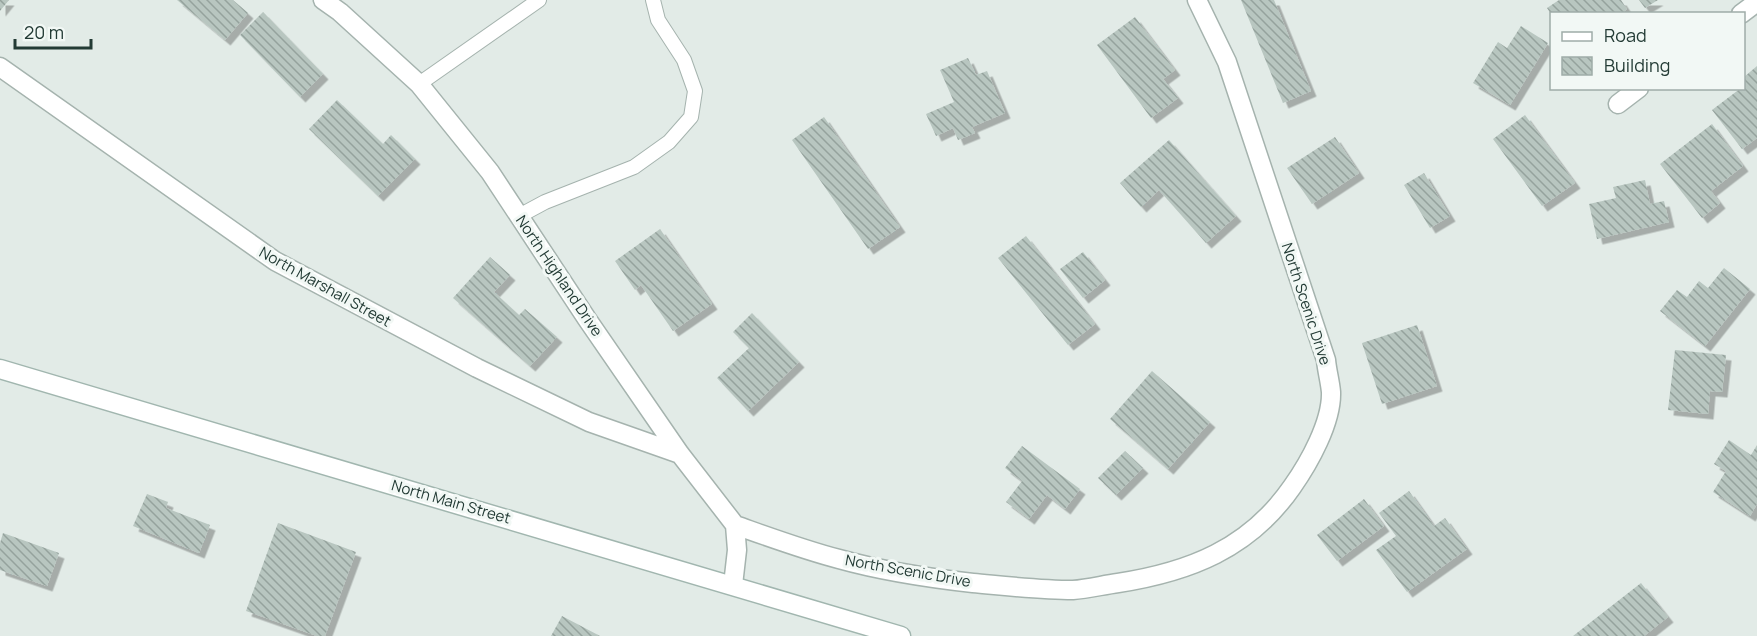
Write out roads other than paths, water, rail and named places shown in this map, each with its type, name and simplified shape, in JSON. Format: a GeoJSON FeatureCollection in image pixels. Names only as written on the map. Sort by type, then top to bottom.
{"type":"FeatureCollection","features":[{"type":"Feature","properties":{"kind":"street","name":"North Highland Drive"},"geometry":{"type":"LineString","coordinates":[[323,0],[349,20],[419,84],[490,172],[587,320],[680,454],[735,525]]}},
{"type":"Feature","properties":{"kind":"street","name":"North Scenic Drive"},"geometry":{"type":"LineString","coordinates":[[735,525],[840,559],[935,578],[1012,587],[1075,590],[1143,579],[1177,571],[1208,559],[1258,525],[1282,501],[1317,446],[1326,419],[1331,394],[1326,360],[1227,62],[1197,0]]}},
{"type":"Feature","properties":{"kind":"street"},"geometry":{"type":"LineString","coordinates":[[1744,12],[1757,2]]}},
{"type":"Feature","properties":{"kind":"street","name":"North Marshall Street"},"geometry":{"type":"LineString","coordinates":[[0,68],[275,261],[477,369],[589,422],[680,454]]}},
{"type":"Feature","properties":{"kind":"street"},"geometry":{"type":"LineString","coordinates":[[1618,104],[1636,90]]}},
{"type":"Feature","properties":{"kind":"street","name":"North Main Street"},"geometry":{"type":"LineString","coordinates":[[0,369],[901,636]]}},
{"type":"Feature","properties":{"kind":"street"},"geometry":{"type":"LineString","coordinates":[[733,585],[737,550],[735,525]]}},
{"type":"Feature","properties":{"kind":"lane"},"geometry":{"type":"LineString","coordinates":[[419,84],[539,0]]}},
{"type":"Feature","properties":{"kind":"lane"},"geometry":{"type":"LineString","coordinates":[[519,216],[545,202],[634,167],[669,142],[691,117],[695,91],[684,60],[658,20],[653,0]]}}]}
